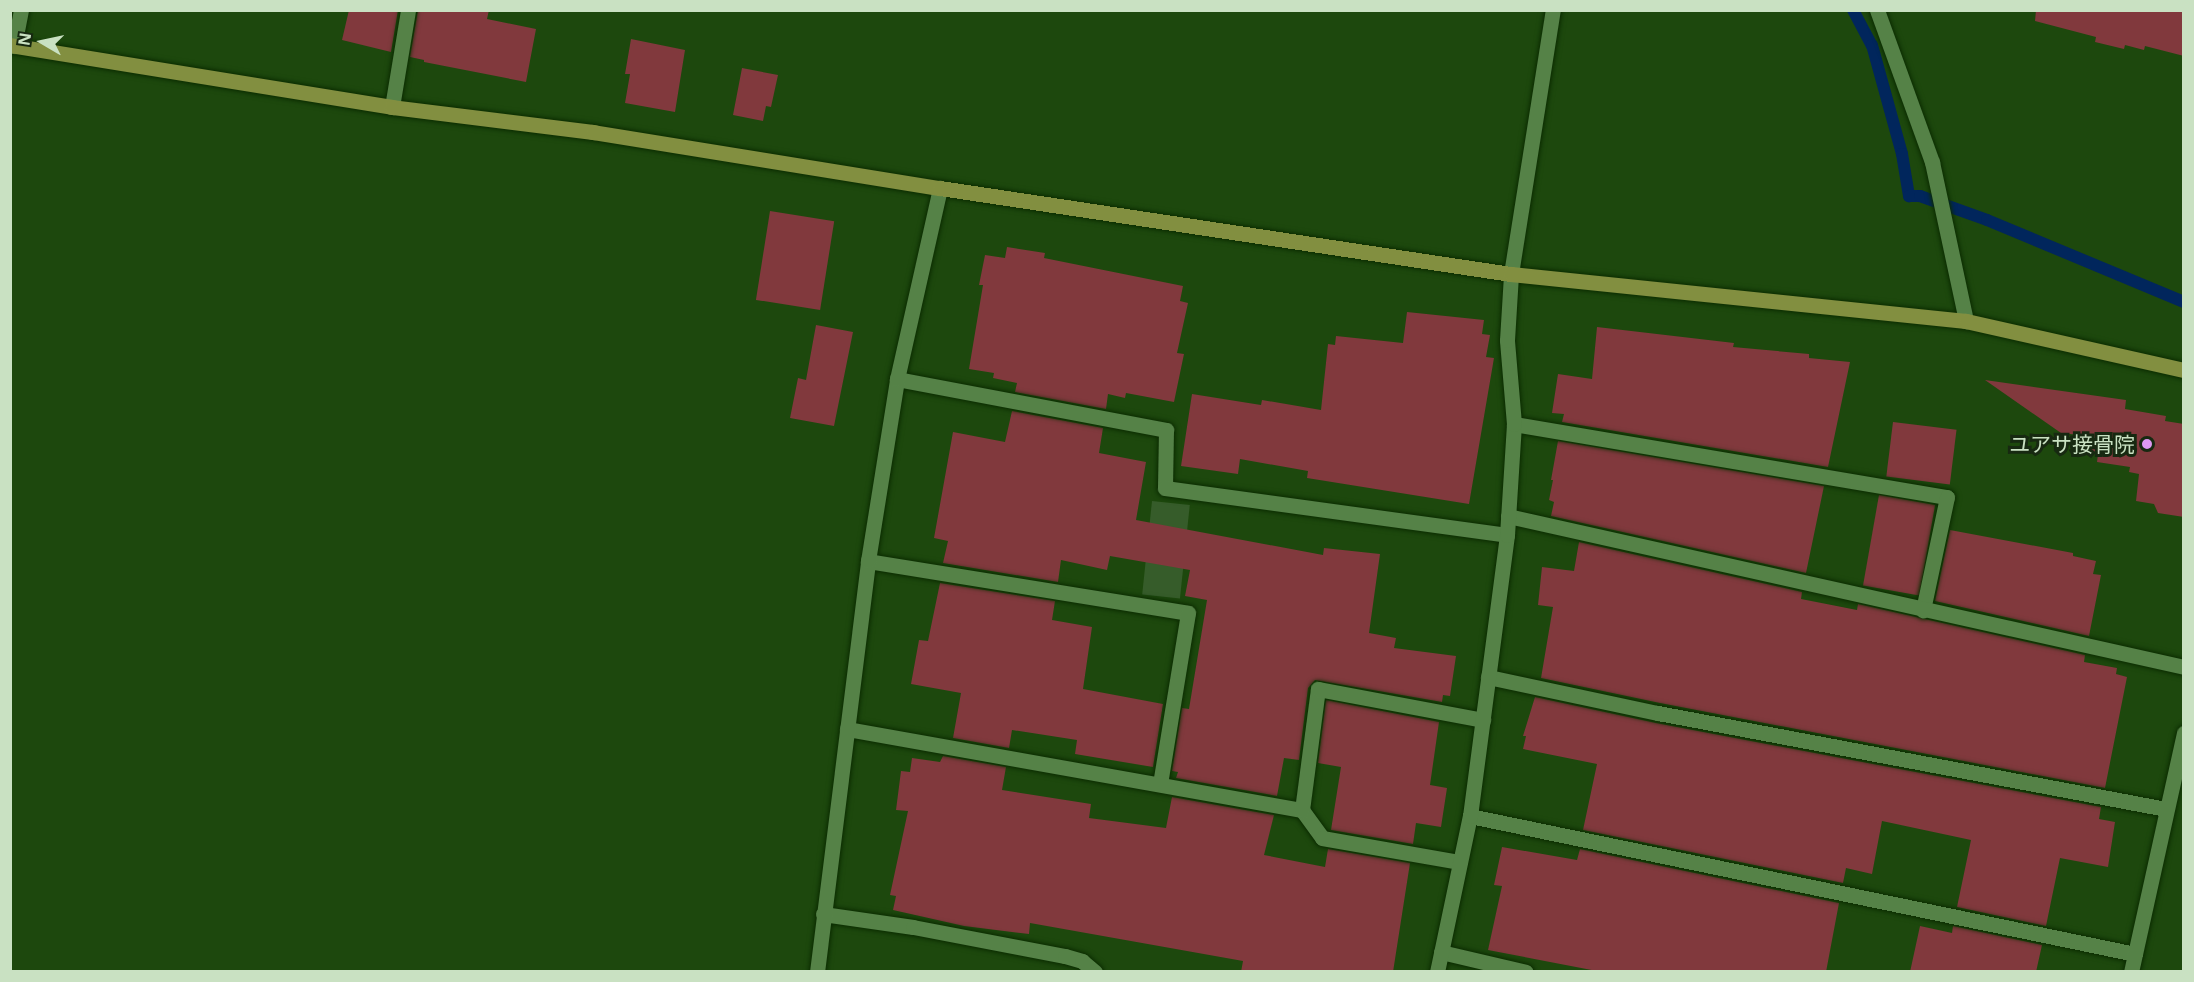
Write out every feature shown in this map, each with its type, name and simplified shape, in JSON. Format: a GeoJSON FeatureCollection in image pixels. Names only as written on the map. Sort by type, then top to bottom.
{"type":"FeatureCollection","features":[{"type":"Feature","properties":{"kind":"street"},"geometry":{"type":"LineString","coordinates":[[21,10],[12,45],[392,106],[593,132],[940,188],[1511,274],[1965,321],[2184,370]]}},
{"type":"Feature","properties":{"kind":"street"},"geometry":{"type":"LineString","coordinates":[[392,106],[408,10]]}},
{"type":"Feature","properties":{"kind":"street"},"geometry":{"type":"LineString","coordinates":[[1437,972],[1470,816],[1507,535],[1515,424],[1507,340],[1511,274],[1553,10]]}},
{"type":"Feature","properties":{"kind":"street"},"geometry":{"type":"LineString","coordinates":[[1877,10],[1932,162],[1965,321]]}},
{"type":"Feature","properties":{"kind":"street"},"geometry":{"type":"LineString","coordinates":[[817,972],[868,561],[897,379],[940,188]]}},
{"type":"Feature","properties":{"kind":"street"},"geometry":{"type":"LineString","coordinates":[[897,379],[1167,430],[1165,488],[1507,535]]}},
{"type":"Feature","properties":{"kind":"street"},"geometry":{"type":"LineString","coordinates":[[1515,424],[1947,497],[1923,610]]}},
{"type":"Feature","properties":{"kind":"street"},"geometry":{"type":"LineString","coordinates":[[1508,516],[2184,667]]}},
{"type":"Feature","properties":{"kind":"street"},"geometry":{"type":"LineString","coordinates":[[868,561],[1188,614],[1160,783]]}},
{"type":"Feature","properties":{"kind":"street"},"geometry":{"type":"LineString","coordinates":[[1488,677],[1658,713],[2166,809]]}},
{"type":"Feature","properties":{"kind":"street"},"geometry":{"type":"LineString","coordinates":[[1460,862],[1322,838],[1302,810],[1318,689],[1484,720]]}},
{"type":"Feature","properties":{"kind":"street"},"geometry":{"type":"LineString","coordinates":[[847,729],[1160,783],[1172,789],[1302,810]]}},
{"type":"Feature","properties":{"kind":"street"},"geometry":{"type":"LineString","coordinates":[[2131,972],[2184,733]]}},
{"type":"Feature","properties":{"kind":"street"},"geometry":{"type":"LineString","coordinates":[[1470,816],[2135,954]]}},
{"type":"Feature","properties":{"kind":"street"},"geometry":{"type":"LineString","coordinates":[[823,914],[913,927],[1065,956],[1082,961],[1095,972]]}},
{"type":"Feature","properties":{"kind":"street"},"geometry":{"type":"LineString","coordinates":[[1441,952],[1526,972]]}},
{"type":"Feature","properties":{"kind":"green space"},"geometry":{"type":"Polygon","coordinates":[[[1152,501],[1190,505],[1180,598],[1142,594],[1152,501]]]}},
{"type":"Feature","properties":{"kind":"building"},"geometry":{"type":"Polygon","coordinates":[[[349,10],[398,10],[391,52],[342,40],[349,10]]]}},
{"type":"Feature","properties":{"kind":"building"},"geometry":{"type":"Polygon","coordinates":[[[418,10],[489,10],[487,19],[536,29],[526,82],[424,62],[424,60],[410,57],[418,10]]]}},
{"type":"Feature","properties":{"kind":"building"},"geometry":{"type":"Polygon","coordinates":[[[2036,10],[2184,10],[2184,56],[2145,46],[2144,50],[2125,45],[2124,49],[2095,42],[2096,37],[2035,21],[2036,10]]]}},
{"type":"Feature","properties":{"kind":"building"},"geometry":{"type":"Polygon","coordinates":[[[631,39],[685,50],[675,112],[625,103],[630,74],[625,74],[631,39]]]}},
{"type":"Feature","properties":{"kind":"building"},"geometry":{"type":"Polygon","coordinates":[[[742,68],[778,75],[771,107],[766,106],[763,121],[733,115],[742,68]]]}},
{"type":"Feature","properties":{"kind":"building"},"geometry":{"type":"Polygon","coordinates":[[[770,211],[834,221],[820,310],[756,300],[770,211]]]}},
{"type":"Feature","properties":{"kind":"building"},"geometry":{"type":"Polygon","coordinates":[[[1007,247],[1045,253],[1044,258],[1183,286],[1180,301],[1188,303],[1177,353],[1184,354],[1174,402],[1126,393],[1125,398],[1108,394],[1106,409],[1015,392],[1017,383],[993,378],[994,373],[969,369],[983,285],[979,285],[985,255],[1005,258],[1007,247]]]}},
{"type":"Feature","properties":{"kind":"building"},"geometry":{"type":"Polygon","coordinates":[[[1407,312],[1484,320],[1482,334],[1490,335],[1486,357],[1494,358],[1469,504],[1307,478],[1308,471],[1240,459],[1238,474],[1181,466],[1192,394],[1261,405],[1262,400],[1321,410],[1328,344],[1335,345],[1336,336],[1403,343],[1407,312]]]}},
{"type":"Feature","properties":{"kind":"building"},"geometry":{"type":"Polygon","coordinates":[[[816,325],[853,332],[834,426],[790,418],[798,378],[806,380],[816,325]]]}},
{"type":"Feature","properties":{"kind":"building"},"geometry":{"type":"Polygon","coordinates":[[[1597,327],[1734,343],[1733,347],[1809,354],[1809,358],[1850,362],[1828,467],[1562,422],[1564,414],[1552,413],[1558,374],[1592,379],[1597,327]]]}},
{"type":"Feature","properties":{"kind":"building"},"geometry":{"type":"Polygon","coordinates":[[[1985,380],[2126,400],[2125,409],[2166,416],[2165,421],[2184,424],[2184,517],[2158,513],[2154,504],[2136,501],[2139,474],[2129,472],[2130,467],[2097,462],[2098,454],[2086,452],[2089,436],[2061,433],[1985,380]]]}},
{"type":"Feature","properties":{"kind":"building"},"geometry":{"type":"Polygon","coordinates":[[[1012,411],[1103,428],[1099,453],[1146,462],[1136,520],[1323,555],[1324,548],[1380,554],[1369,633],[1396,638],[1394,648],[1456,656],[1450,696],[1443,695],[1442,702],[1315,680],[1308,688],[1299,760],[1284,758],[1277,796],[1176,778],[1178,772],[1172,771],[1182,708],[1189,709],[1207,600],[1185,596],[1190,570],[1110,556],[1107,570],[1061,560],[1058,582],[943,563],[948,541],[934,538],[953,432],[1005,442],[1012,411]]]}},
{"type":"Feature","properties":{"kind":"building"},"geometry":{"type":"Polygon","coordinates":[[[1893,422],[1957,430],[1950,484],[1886,477],[1893,422]]]}},
{"type":"Feature","properties":{"kind":"building"},"geometry":{"type":"Polygon","coordinates":[[[1558,441],[1824,486],[1806,573],[1551,516],[1554,502],[1549,500],[1558,441]]]}},
{"type":"Feature","properties":{"kind":"building"},"geometry":{"type":"Polygon","coordinates":[[[1879,495],[1935,505],[1919,596],[1863,586],[1879,495]]]}},
{"type":"Feature","properties":{"kind":"building"},"geometry":{"type":"Polygon","coordinates":[[[1950,530],[2073,553],[2073,556],[2096,561],[2093,574],[2101,575],[2089,636],[1935,601],[1950,530]]]}},
{"type":"Feature","properties":{"kind":"building"},"geometry":{"type":"Polygon","coordinates":[[[1579,542],[1802,592],[1801,599],[1857,610],[1858,604],[2085,655],[2084,662],[2117,668],[2116,674],[2127,677],[2105,788],[1541,678],[1553,607],[1538,605],[1542,567],[1574,571],[1579,542]]]}},
{"type":"Feature","properties":{"kind":"building"},"geometry":{"type":"Polygon","coordinates":[[[940,583],[1055,601],[1052,620],[1092,627],[1083,689],[1163,704],[1153,767],[1075,754],[1077,740],[1012,730],[1009,748],[953,738],[961,693],[911,684],[919,640],[928,641],[940,583]]]}},
{"type":"Feature","properties":{"kind":"building"},"geometry":{"type":"Polygon","coordinates":[[[1535,697],[1656,723],[2101,807],[2099,819],[2115,822],[2108,867],[2060,858],[2046,926],[1957,907],[1971,840],[1882,821],[1872,874],[1846,868],[1843,883],[1583,830],[1597,764],[1523,749],[1526,736],[1523,736],[1535,697]]]}},
{"type":"Feature","properties":{"kind":"building"},"geometry":{"type":"Polygon","coordinates":[[[1326,700],[1439,722],[1430,785],[1447,788],[1441,827],[1416,823],[1413,844],[1331,830],[1341,767],[1318,763],[1326,700]]]}},
{"type":"Feature","properties":{"kind":"building"},"geometry":{"type":"Polygon","coordinates":[[[943,756],[1006,767],[1002,790],[1091,804],[1089,818],[1166,828],[1172,797],[1274,815],[1264,855],[1325,867],[1328,849],[1410,863],[1393,972],[1241,972],[1243,961],[1030,923],[1029,934],[964,926],[893,910],[896,896],[890,895],[908,811],[896,810],[901,771],[910,772],[912,758],[940,762],[943,756]]]}},
{"type":"Feature","properties":{"kind":"building"},"geometry":{"type":"Polygon","coordinates":[[[1502,847],[1577,860],[1580,849],[1839,903],[1826,972],[1602,972],[1488,950],[1502,886],[1494,885],[1502,847]]]}},
{"type":"Feature","properties":{"kind":"building"},"geometry":{"type":"Polygon","coordinates":[[[1920,926],[1952,933],[1953,926],[2042,945],[2036,972],[1910,972],[1920,926]]]}},
{"type":"Feature","properties":{"kind":"waterway"},"geometry":{"type":"LineString","coordinates":[[1853,10],[1872,45],[1902,154],[1909,196],[1920,196],[1987,220],[2184,302]]}},
{"type":"Feature","properties":{"kind":"place","name":"ユアサ接骨院"},"geometry":{"type":"Point","coordinates":[2147,444]}}]}
